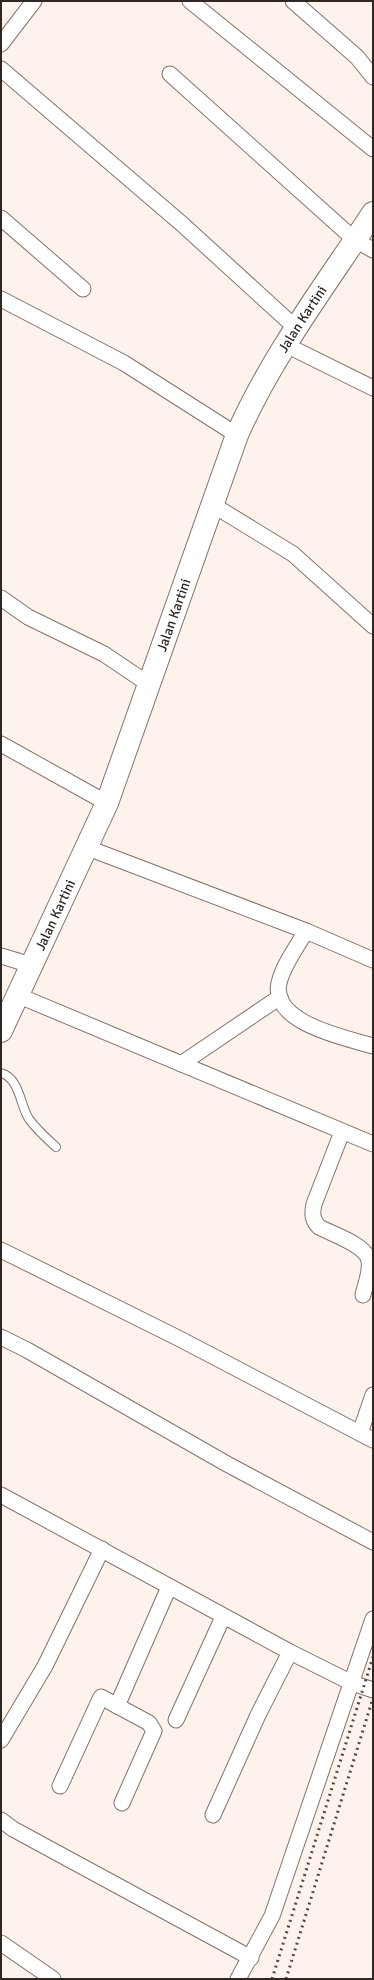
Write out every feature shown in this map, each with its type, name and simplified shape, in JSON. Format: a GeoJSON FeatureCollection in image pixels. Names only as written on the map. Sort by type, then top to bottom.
{"type":"FeatureCollection","features":[{"type":"Feature","properties":{"kind":"street"},"geometry":{"type":"LineString","coordinates":[[1,44],[34,1]]}},
{"type":"Feature","properties":{"kind":"street"},"geometry":{"type":"LineString","coordinates":[[190,1],[373,149]]}},
{"type":"Feature","properties":{"kind":"street"},"geometry":{"type":"LineString","coordinates":[[293,1],[357,57],[373,77]]}},
{"type":"Feature","properties":{"kind":"street"},"geometry":{"type":"LineString","coordinates":[[1,69],[182,224],[291,337],[373,388]]}},
{"type":"Feature","properties":{"kind":"street"},"geometry":{"type":"LineString","coordinates":[[170,74],[364,245]]}},
{"type":"Feature","properties":{"kind":"street","name":"Jalan Kartini"},"geometry":{"type":"LineString","coordinates":[[1,1031],[16,995],[88,848],[107,803],[150,685],[237,435],[260,388],[291,337],[364,245],[373,213]]}},
{"type":"Feature","properties":{"kind":"street"},"geometry":{"type":"LineString","coordinates":[[1,218],[83,289]]}},
{"type":"Feature","properties":{"kind":"street"},"geometry":{"type":"LineString","coordinates":[[1,299],[124,363],[237,435]]}},
{"type":"Feature","properties":{"kind":"street"},"geometry":{"type":"LineString","coordinates":[[213,505],[293,554],[373,626]]}},
{"type":"Feature","properties":{"kind":"street"},"geometry":{"type":"LineString","coordinates":[[1,598],[28,617],[104,654],[150,685]]}},
{"type":"Feature","properties":{"kind":"street"},"geometry":{"type":"LineString","coordinates":[[1,744],[107,803]]}},
{"type":"Feature","properties":{"kind":"street"},"geometry":{"type":"LineString","coordinates":[[88,848],[306,931],[372,958]]}},
{"type":"Feature","properties":{"kind":"street"},"geometry":{"type":"LineString","coordinates":[[306,931],[286,966],[279,983],[280,997],[286,1011],[302,1022],[373,1046]]}},
{"type":"Feature","properties":{"kind":"street"},"geometry":{"type":"LineString","coordinates":[[1,956],[31,965]]}},
{"type":"Feature","properties":{"kind":"street"},"geometry":{"type":"LineString","coordinates":[[16,995],[373,1144]]}},
{"type":"Feature","properties":{"kind":"street"},"geometry":{"type":"LineString","coordinates":[[181,1064],[280,997]]}},
{"type":"Feature","properties":{"kind":"street"},"geometry":{"type":"LineString","coordinates":[[342,1132],[314,1204],[312,1213],[315,1224],[319,1227],[360,1247],[366,1253],[369,1261],[369,1270],[363,1295]]}},
{"type":"Feature","properties":{"kind":"street"},"geometry":{"type":"LineString","coordinates":[[1,1250],[180,1338],[366,1436],[373,1395]]}},
{"type":"Feature","properties":{"kind":"street"},"geometry":{"type":"LineString","coordinates":[[1,1337],[27,1350],[227,1464],[373,1542]]}},
{"type":"Feature","properties":{"kind":"street"},"geometry":{"type":"LineString","coordinates":[[1,1495],[290,1652],[352,1683],[373,1690]]}},
{"type":"Feature","properties":{"kind":"street"},"geometry":{"type":"LineString","coordinates":[[1,1740],[45,1666],[102,1549]]}},
{"type":"Feature","properties":{"kind":"street"},"geometry":{"type":"LineString","coordinates":[[117,1706],[169,1587]]}},
{"type":"Feature","properties":{"kind":"street"},"geometry":{"type":"LineString","coordinates":[[176,1720],[223,1616]]}},
{"type":"Feature","properties":{"kind":"street"},"geometry":{"type":"LineString","coordinates":[[238,1979],[251,1958],[272,1916],[322,1764],[352,1683],[373,1619]]}},
{"type":"Feature","properties":{"kind":"street"},"geometry":{"type":"LineString","coordinates":[[213,1815],[258,1715],[290,1652]]}},
{"type":"Feature","properties":{"kind":"street"},"geometry":{"type":"LineString","coordinates":[[60,1786],[101,1697],[150,1723],[154,1730],[122,1803]]}},
{"type":"Feature","properties":{"kind":"street"},"geometry":{"type":"LineString","coordinates":[[1,1820],[13,1829],[251,1958]]}},
{"type":"Feature","properties":{"kind":"street"},"geometry":{"type":"LineString","coordinates":[[1,1943],[53,1979]]}},
{"type":"Feature","properties":{"kind":"lane"},"geometry":{"type":"LineString","coordinates":[[1,1073],[11,1080],[18,1091],[28,1118],[56,1147]]}},
{"type":"Feature","properties":{"kind":"railway"},"geometry":{"type":"LineString","coordinates":[[272,1979],[373,1657]]}},
{"type":"Feature","properties":{"kind":"railway"},"geometry":{"type":"LineString","coordinates":[[286,1979],[373,1698]]}}]}
